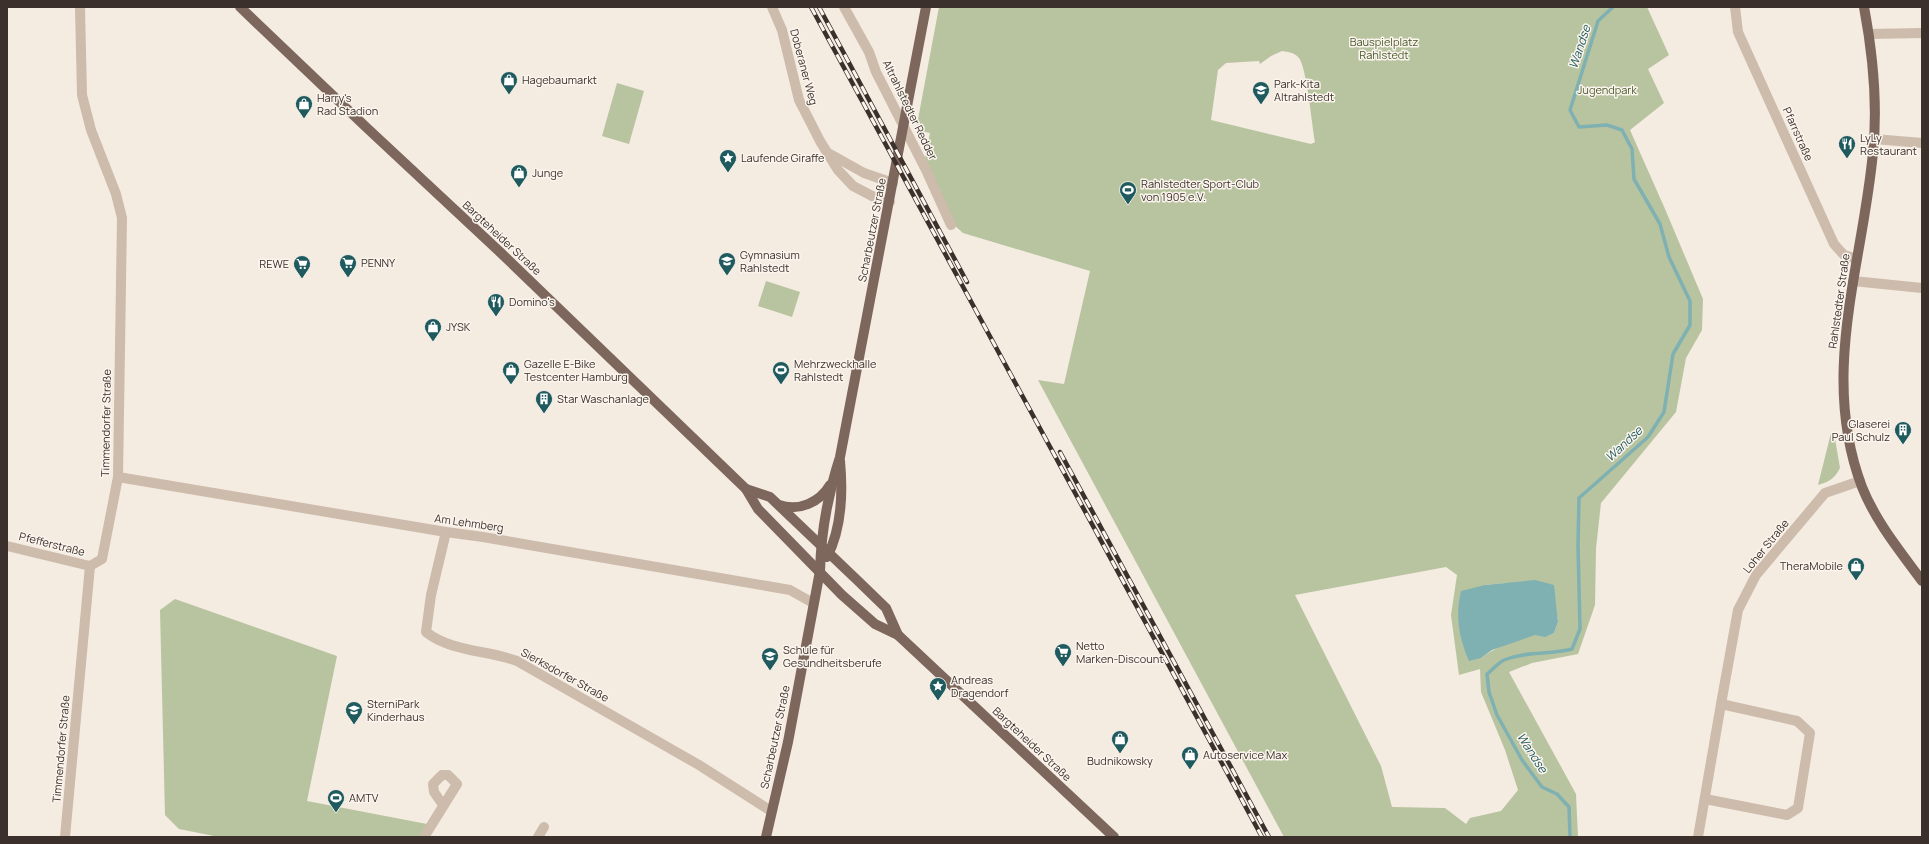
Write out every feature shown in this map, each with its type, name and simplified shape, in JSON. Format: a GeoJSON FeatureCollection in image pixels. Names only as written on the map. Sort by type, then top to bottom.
{"type":"FeatureCollection","features":[{"type":"Feature","properties":{"kind":"main road","name":"Bargteheider Straße"},"geometry":{"type":"LineString","coordinates":[[240,7],[366,128],[496,248],[746,489],[758,510],[820,571],[842,595],[874,624],[898,635],[1114,837]]}},
{"type":"Feature","properties":{"kind":"main road","name":"Scharbeutzer Straße"},"geometry":{"type":"LineString","coordinates":[[766,837],[788,742],[820,571],[820,544],[831,483],[840,457],[890,202],[926,7]]}},
{"type":"Feature","properties":{"kind":"main road","name":"Rahlstedter Straße"},"geometry":{"type":"LineString","coordinates":[[1864,7],[1874,74],[1874,139],[1870,178],[1845,336],[1844,388],[1847,423],[1860,481],[1876,518],[1922,581]]}},
{"type":"Feature","properties":{"kind":"main road","name":"Scharbeutzer Straße"},"geometry":{"type":"LineString","coordinates":[[820,571],[837,535],[842,485],[840,457]]}},
{"type":"Feature","properties":{"kind":"main road"},"geometry":{"type":"LineString","coordinates":[[778,505],[791,508],[808,504],[820,497],[831,483]]}},
{"type":"Feature","properties":{"kind":"main road","name":"Bargteheider Straße"},"geometry":{"type":"LineString","coordinates":[[746,489],[770,498],[820,544],[886,608],[898,635]]}},
{"type":"Feature","properties":{"kind":"street","name":"Timmendorfer Straße"},"geometry":{"type":"LineString","coordinates":[[65,837],[90,566],[102,560],[118,477],[122,218],[116,194],[91,130],[82,95],[80,7]]}},
{"type":"Feature","properties":{"kind":"street","name":"Doberaner Weg"},"geometry":{"type":"LineString","coordinates":[[772,7],[782,30],[798,100],[810,124],[838,170],[853,186],[876,198],[890,202]]}},
{"type":"Feature","properties":{"kind":"street","name":"Altrahlstedter Redder"},"geometry":{"type":"LineString","coordinates":[[844,7],[869,52],[876,72],[926,170],[951,225]]}},
{"type":"Feature","properties":{"kind":"street","name":"Pfarrstraße"},"geometry":{"type":"LineString","coordinates":[[1735,7],[1738,32],[1834,244],[1844,255],[1857,259]]}},
{"type":"Feature","properties":{"kind":"street"},"geometry":{"type":"LineString","coordinates":[[1869,34],[1922,33]]}},
{"type":"Feature","properties":{"kind":"street"},"geometry":{"type":"LineString","coordinates":[[1874,139],[1922,143]]}},
{"type":"Feature","properties":{"kind":"street","name":"Doberaner Weg"},"geometry":{"type":"LineString","coordinates":[[828,152],[864,173],[894,180]]}},
{"type":"Feature","properties":{"kind":"street"},"geometry":{"type":"LineString","coordinates":[[1853,281],[1922,288]]}},
{"type":"Feature","properties":{"kind":"street","name":"Am Lehmberg"},"geometry":{"type":"LineString","coordinates":[[118,477],[790,590],[813,603]]}},
{"type":"Feature","properties":{"kind":"street","name":"Loher Straße"},"geometry":{"type":"LineString","coordinates":[[1698,837],[1738,610],[1756,575],[1825,493],[1860,481]]}},
{"type":"Feature","properties":{"kind":"street","name":"Sierksdorfer Straße"},"geometry":{"type":"LineString","coordinates":[[446,532],[431,595],[426,632],[449,645],[502,656],[517,661],[699,765],[772,811]]}},
{"type":"Feature","properties":{"kind":"street","name":"Pfefferstraße"},"geometry":{"type":"LineString","coordinates":[[7,546],[90,566]]}},
{"type":"Feature","properties":{"kind":"street"},"geometry":{"type":"LineString","coordinates":[[1705,799],[1787,815],[1798,808],[1810,733],[1797,721],[1721,704]]}},
{"type":"Feature","properties":{"kind":"street"},"geometry":{"type":"LineString","coordinates":[[424,837],[443,805]]}},
{"type":"Feature","properties":{"kind":"street"},"geometry":{"type":"LineString","coordinates":[[538,837],[544,827]]}},
{"type":"Feature","properties":{"kind":"green space"},"geometry":{"type":"Polygon","coordinates":[[[939,7],[1647,7],[1669,55],[1648,69],[1664,103],[1630,130],[1703,299],[1702,330],[1686,358],[1676,412],[1601,503],[1596,548],[1595,605],[1578,654],[1532,663],[1509,672],[1576,794],[1578,837],[1284,837],[1038,380],[1064,384],[1090,271],[963,233],[954,225],[925,158],[930,133],[916,130],[939,7]],[[1282,51],[1271,56],[1260,64],[1259,61],[1226,63],[1218,70],[1211,120],[1311,144],[1315,142],[1307,85],[1302,64],[1296,55],[1282,51]],[[1446,567],[1295,595],[1381,766],[1392,807],[1445,808],[1466,824],[1470,818],[1501,811],[1518,790],[1505,750],[1481,692],[1480,669],[1459,675],[1451,615],[1457,575],[1446,567]],[[1507,583],[1485,585],[1481,658],[1506,644],[1520,639],[1533,635],[1546,636],[1554,633],[1558,622],[1553,585],[1507,583]]]}},
{"type":"Feature","properties":{"kind":"green space"},"geometry":{"type":"Polygon","coordinates":[[[617,83],[644,91],[629,144],[602,136],[617,83]]]}},
{"type":"Feature","properties":{"kind":"green space"},"geometry":{"type":"Polygon","coordinates":[[[766,281],[800,292],[792,317],[758,306],[766,281]]]}},
{"type":"Feature","properties":{"kind":"green space"},"geometry":{"type":"Polygon","coordinates":[[[1831,433],[1834,433],[1840,468],[1831,479],[1818,485],[1831,433]]]}},
{"type":"Feature","properties":{"kind":"green space"},"geometry":{"type":"Polygon","coordinates":[[[175,599],[337,656],[307,801],[427,824],[419,837],[219,837],[179,829],[165,815],[160,610],[175,599]]]}},
{"type":"Feature","properties":{"kind":"water"},"geometry":{"type":"Polygon","coordinates":[[[1535,580],[1554,585],[1558,622],[1554,633],[1545,637],[1535,635],[1492,650],[1481,658],[1469,661],[1460,635],[1459,627],[1458,609],[1461,591],[1485,585],[1535,580]]]}},
{"type":"Feature","properties":{"kind":"waterway","name":"Wandse"},"geometry":{"type":"LineString","coordinates":[[1570,837],[1569,807],[1557,794],[1542,787],[1522,760],[1497,715],[1489,692],[1487,674],[1502,661],[1512,657],[1572,649],[1580,629],[1578,545],[1579,498],[1648,437],[1664,412],[1673,354],[1690,325],[1690,301],[1669,257],[1660,224],[1634,179],[1632,149],[1622,130],[1607,125],[1579,127],[1570,110],[1598,21],[1613,7]]}},
{"type":"Feature","properties":{"kind":"railway"},"geometry":{"type":"LineString","coordinates":[[811,7],[1262,837]]}},
{"type":"Feature","properties":{"kind":"railway"},"geometry":{"type":"LineString","coordinates":[[819,7],[967,282]]}},
{"type":"Feature","properties":{"kind":"railway"},"geometry":{"type":"LineString","coordinates":[[1060,452],[1269,837]]}},
{"type":"Feature","properties":{"kind":"place","name":"Hagebaumarkt"},"geometry":{"type":"Point","coordinates":[509,95]}},
{"type":"Feature","properties":{"kind":"place","name":"Park-Kita Altrahlstedt"},"geometry":{"type":"Point","coordinates":[1261,105]}},
{"type":"Feature","properties":{"kind":"place","name":"Harry's Rad Stadion"},"geometry":{"type":"Point","coordinates":[304,119]}},
{"type":"Feature","properties":{"kind":"place","name":"LyLy Restaurant"},"geometry":{"type":"Point","coordinates":[1847,159]}},
{"type":"Feature","properties":{"kind":"place","name":"Laufende Giraffe"},"geometry":{"type":"Point","coordinates":[728,173]}},
{"type":"Feature","properties":{"kind":"place","name":"Junge"},"geometry":{"type":"Point","coordinates":[519,188]}},
{"type":"Feature","properties":{"kind":"place","name":"Rahlstedter Sport-Club von 1905 e.V."},"geometry":{"type":"Point","coordinates":[1128,205]}},
{"type":"Feature","properties":{"kind":"place","name":"Gymnasium Rahlstedt"},"geometry":{"type":"Point","coordinates":[727,276]}},
{"type":"Feature","properties":{"kind":"place","name":"PENNY"},"geometry":{"type":"Point","coordinates":[348,278]}},
{"type":"Feature","properties":{"kind":"place","name":"REWE"},"geometry":{"type":"Point","coordinates":[302,279]}},
{"type":"Feature","properties":{"kind":"place","name":"Domino's"},"geometry":{"type":"Point","coordinates":[496,317]}},
{"type":"Feature","properties":{"kind":"place","name":"JYSK"},"geometry":{"type":"Point","coordinates":[433,342]}},
{"type":"Feature","properties":{"kind":"place","name":"Gazelle E-Bike Testcenter Hamburg"},"geometry":{"type":"Point","coordinates":[511,385]}},
{"type":"Feature","properties":{"kind":"place","name":"Mehrzweckhalle Rahlstedt"},"geometry":{"type":"Point","coordinates":[781,385]}},
{"type":"Feature","properties":{"kind":"place","name":"Star Waschanlage"},"geometry":{"type":"Point","coordinates":[544,414]}},
{"type":"Feature","properties":{"kind":"place","name":"Glaserei Paul Schulz"},"geometry":{"type":"Point","coordinates":[1903,445]}},
{"type":"Feature","properties":{"kind":"place","name":"TheraMobile"},"geometry":{"type":"Point","coordinates":[1856,581]}},
{"type":"Feature","properties":{"kind":"place","name":"Netto Marken-Discount"},"geometry":{"type":"Point","coordinates":[1063,667]}},
{"type":"Feature","properties":{"kind":"place","name":"Schule für Gesundheitsberufe"},"geometry":{"type":"Point","coordinates":[770,671]}},
{"type":"Feature","properties":{"kind":"place","name":"Andreas Dragendorf"},"geometry":{"type":"Point","coordinates":[938,701]}},
{"type":"Feature","properties":{"kind":"place","name":"SterniPark Kinderhaus"},"geometry":{"type":"Point","coordinates":[354,725]}},
{"type":"Feature","properties":{"kind":"place","name":"Budnikowsky"},"geometry":{"type":"Point","coordinates":[1120,754]}},
{"type":"Feature","properties":{"kind":"place","name":"Autoservice Max"},"geometry":{"type":"Point","coordinates":[1190,770]}},
{"type":"Feature","properties":{"kind":"place","name":"AMTV"},"geometry":{"type":"Point","coordinates":[336,813]}},
{"type":"Feature","properties":{"kind":"park label","name":"Bauspielplatz Rahlstedt"},"geometry":{"type":"Point","coordinates":[1384,48]}},
{"type":"Feature","properties":{"kind":"park label","name":"Jugendpark"},"geometry":{"type":"Point","coordinates":[1607,90]}}]}
